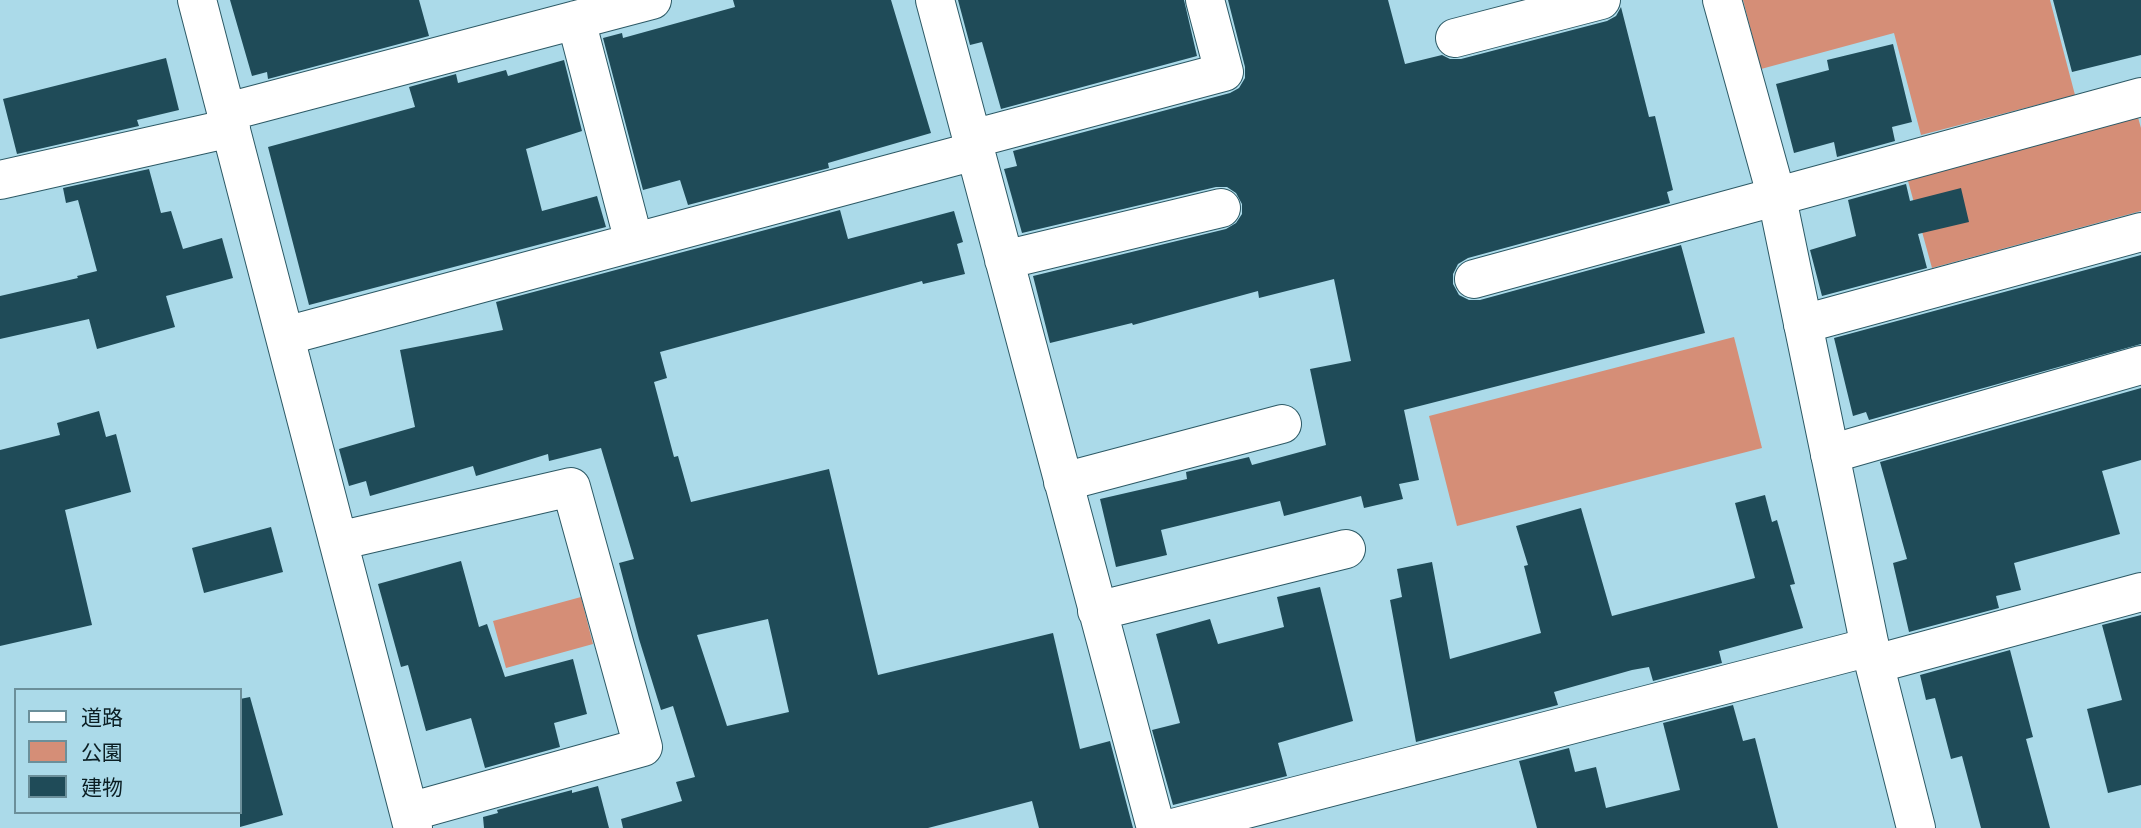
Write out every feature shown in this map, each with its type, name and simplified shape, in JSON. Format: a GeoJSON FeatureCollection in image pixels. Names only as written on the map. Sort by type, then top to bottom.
{"type":"FeatureCollection","features":[{"type":"Feature","properties":{"kind":"street"},"geometry":{"type":"LineString","coordinates":[[197,0],[229,120],[338,541],[411,820],[643,747],[571,487],[338,541]]}},
{"type":"Feature","properties":{"kind":"street"},"geometry":{"type":"LineString","coordinates":[[0,180],[229,120],[652,0]]}},
{"type":"Feature","properties":{"kind":"street"},"geometry":{"type":"LineString","coordinates":[[935,0],[1156,828]]}},
{"type":"Feature","properties":{"kind":"street"},"geometry":{"type":"LineString","coordinates":[[285,335],[635,242],[1224,72],[1205,0]]}},
{"type":"Feature","properties":{"kind":"street"},"geometry":{"type":"LineString","coordinates":[[1455,38],[1601,0]]}},
{"type":"Feature","properties":{"kind":"street"},"geometry":{"type":"LineString","coordinates":[[1722,0],[1777,198],[1872,655],[1916,828]]}},
{"type":"Feature","properties":{"kind":"street"},"geometry":{"type":"LineString","coordinates":[[576,20],[635,242]]}},
{"type":"Feature","properties":{"kind":"street"},"geometry":{"type":"LineString","coordinates":[[1474,279],[2141,97]]}},
{"type":"Feature","properties":{"kind":"street"},"geometry":{"type":"LineString","coordinates":[[1004,260],[1221,208]]}},
{"type":"Feature","properties":{"kind":"street"},"geometry":{"type":"LineString","coordinates":[[1803,324],[2141,232]]}},
{"type":"Feature","properties":{"kind":"street"},"geometry":{"type":"LineString","coordinates":[[1830,454],[2141,365]]}},
{"type":"Feature","properties":{"kind":"street"},"geometry":{"type":"LineString","coordinates":[[1063,482],[1282,424]]}},
{"type":"Feature","properties":{"kind":"street"},"geometry":{"type":"LineString","coordinates":[[1097,611],[1346,549]]}},
{"type":"Feature","properties":{"kind":"street"},"geometry":{"type":"LineString","coordinates":[[1173,828],[1872,655],[2141,592]]}},
{"type":"Feature","properties":{"kind":"green space"},"geometry":{"type":"Polygon","coordinates":[[[1743,0],[2050,0],[2075,95],[1921,135],[1894,33],[1761,69],[1743,0]]]}},
{"type":"Feature","properties":{"kind":"green space"},"geometry":{"type":"Polygon","coordinates":[[[2135,107],[2141,128],[2141,211],[1932,268],[1905,170],[2135,107]]]}},
{"type":"Feature","properties":{"kind":"green space"},"geometry":{"type":"Polygon","coordinates":[[[1734,337],[1762,448],[1457,526],[1429,416],[1734,337]]]}},
{"type":"Feature","properties":{"kind":"green space"},"geometry":{"type":"Polygon","coordinates":[[[581,597],[593,644],[506,668],[493,621],[581,597]]]}},
{"type":"Feature","properties":{"kind":"building"},"geometry":{"type":"Polygon","coordinates":[[[230,0],[419,0],[429,36],[268,79],[267,72],[252,76],[230,0]]]}},
{"type":"Feature","properties":{"kind":"building"},"geometry":{"type":"Polygon","coordinates":[[[733,0],[891,0],[931,133],[828,163],[829,168],[688,205],[680,180],[643,190],[603,38],[622,33],[623,38],[735,7],[733,0]]]}},
{"type":"Feature","properties":{"kind":"building"},"geometry":{"type":"Polygon","coordinates":[[[958,0],[1184,0],[1197,56],[1001,109],[982,42],[970,45],[958,0]]]}},
{"type":"Feature","properties":{"kind":"building"},"geometry":{"type":"Polygon","coordinates":[[[1228,0],[1388,0],[1405,64],[1442,55],[1450,59],[1461,59],[1607,21],[1616,16],[1621,7],[1649,117],[1655,116],[1673,190],[1667,192],[1670,203],[1468,258],[1458,264],[1453,274],[1453,284],[1459,295],[1469,300],[1480,300],[1681,245],[1705,333],[1404,410],[1419,480],[1399,484],[1403,499],[1364,508],[1361,496],[1284,516],[1280,501],[1161,530],[1167,555],[1116,567],[1100,499],[1187,479],[1186,472],[1249,457],[1252,465],[1326,445],[1310,369],[1351,361],[1334,279],[1259,298],[1258,291],[1133,325],[1132,323],[1050,343],[1033,276],[1226,229],[1236,223],[1242,214],[1242,204],[1236,193],[1227,187],[1216,187],[1022,233],[1004,169],[1017,166],[1013,151],[1230,93],[1239,88],[1245,78],[1245,67],[1228,0]]]}},
{"type":"Feature","properties":{"kind":"building"},"geometry":{"type":"Polygon","coordinates":[[[2053,0],[2141,0],[2141,55],[2072,72],[2053,0]]]}},
{"type":"Feature","properties":{"kind":"building"},"geometry":{"type":"Polygon","coordinates":[[[1893,44],[1912,122],[1892,127],[1895,141],[1837,157],[1834,142],[1794,153],[1776,84],[1829,70],[1827,60],[1893,44]]]}},
{"type":"Feature","properties":{"kind":"building"},"geometry":{"type":"Polygon","coordinates":[[[166,58],[179,110],[137,120],[139,126],[17,154],[3,99],[166,58]]]}},
{"type":"Feature","properties":{"kind":"building"},"geometry":{"type":"Polygon","coordinates":[[[564,60],[582,131],[526,149],[542,211],[597,196],[606,227],[309,305],[268,147],[415,107],[409,87],[456,74],[458,83],[506,70],[508,76],[564,60]]]}},
{"type":"Feature","properties":{"kind":"building"},"geometry":{"type":"Polygon","coordinates":[[[149,169],[161,213],[171,211],[183,249],[222,238],[233,278],[166,296],[175,327],[97,349],[89,319],[0,339],[0,296],[97,271],[78,200],[66,203],[63,188],[149,169]]]}},
{"type":"Feature","properties":{"kind":"building"},"geometry":{"type":"Polygon","coordinates":[[[1906,184],[1910,201],[1961,188],[1969,222],[1918,234],[1927,268],[1822,296],[1810,250],[1856,236],[1848,200],[1906,184]]]}},
{"type":"Feature","properties":{"kind":"building"},"geometry":{"type":"Polygon","coordinates":[[[840,210],[848,239],[954,211],[963,242],[957,244],[965,274],[923,284],[922,281],[660,352],[667,378],[654,382],[674,457],[678,456],[691,502],[829,469],[878,675],[1053,633],[1080,749],[1110,741],[1133,828],[1039,828],[1032,801],[928,828],[623,828],[621,819],[682,801],[676,782],[695,777],[673,706],[661,710],[639,639],[619,563],[634,559],[601,448],[549,461],[548,454],[476,476],[473,466],[370,496],[366,481],[349,486],[339,449],[415,427],[400,350],[503,330],[496,302],[840,210]],[[768,619],[697,635],[727,726],[789,712],[768,619]]]}},
{"type":"Feature","properties":{"kind":"building"},"geometry":{"type":"Polygon","coordinates":[[[2141,255],[2141,344],[1869,420],[1866,412],[1853,416],[1834,338],[2141,255]]]}},
{"type":"Feature","properties":{"kind":"building"},"geometry":{"type":"Polygon","coordinates":[[[2141,388],[2141,460],[2102,471],[2120,534],[2014,563],[2021,590],[1996,596],[1999,608],[1909,632],[1893,563],[1907,559],[1880,462],[2141,388]]]}},
{"type":"Feature","properties":{"kind":"building"},"geometry":{"type":"Polygon","coordinates":[[[99,411],[106,437],[116,434],[131,492],[65,510],[92,625],[0,646],[0,450],[60,435],[57,423],[99,411]]]}},
{"type":"Feature","properties":{"kind":"building"},"geometry":{"type":"Polygon","coordinates":[[[1765,495],[1772,522],[1777,520],[1795,584],[1790,585],[1803,628],[1719,651],[1722,663],[1653,681],[1649,667],[1632,670],[1554,692],[1558,705],[1416,742],[1390,600],[1402,597],[1397,569],[1432,562],[1450,659],[1541,633],[1524,566],[1528,565],[1516,526],[1581,508],[1612,616],[1755,578],[1735,503],[1765,495]]]}},
{"type":"Feature","properties":{"kind":"building"},"geometry":{"type":"Polygon","coordinates":[[[271,527],[283,572],[204,593],[192,548],[271,527]]]}},
{"type":"Feature","properties":{"kind":"building"},"geometry":{"type":"Polygon","coordinates":[[[461,561],[479,627],[487,624],[505,677],[573,659],[587,714],[554,723],[560,747],[485,768],[471,718],[426,731],[408,665],[401,667],[378,584],[461,561]]]}},
{"type":"Feature","properties":{"kind":"building"},"geometry":{"type":"Polygon","coordinates":[[[1320,587],[1353,721],[1278,743],[1287,776],[1173,805],[1152,730],[1180,723],[1156,634],[1210,619],[1218,644],[1284,627],[1277,597],[1320,587]]]}},
{"type":"Feature","properties":{"kind":"building"},"geometry":{"type":"Polygon","coordinates":[[[2141,615],[2141,785],[2108,793],[2087,709],[2122,700],[2102,625],[2141,615]]]}},
{"type":"Feature","properties":{"kind":"building"},"geometry":{"type":"Polygon","coordinates":[[[2010,650],[2033,737],[2026,739],[2050,828],[1981,828],[1962,756],[1951,759],[1935,698],[1926,700],[1920,675],[2010,650]]]}},
{"type":"Feature","properties":{"kind":"building"},"geometry":{"type":"Polygon","coordinates":[[[250,697],[283,815],[240,827],[242,814],[242,699],[250,697]]]}},
{"type":"Feature","properties":{"kind":"building"},"geometry":{"type":"Polygon","coordinates":[[[1733,705],[1743,741],[1755,738],[1778,828],[1537,828],[1519,761],[1569,748],[1575,772],[1596,767],[1606,808],[1680,790],[1663,723],[1733,705]]]}},
{"type":"Feature","properties":{"kind":"building"},"geometry":{"type":"Polygon","coordinates":[[[598,786],[609,828],[484,828],[483,817],[498,813],[497,810],[572,790],[572,793],[598,786]]]}}]}
